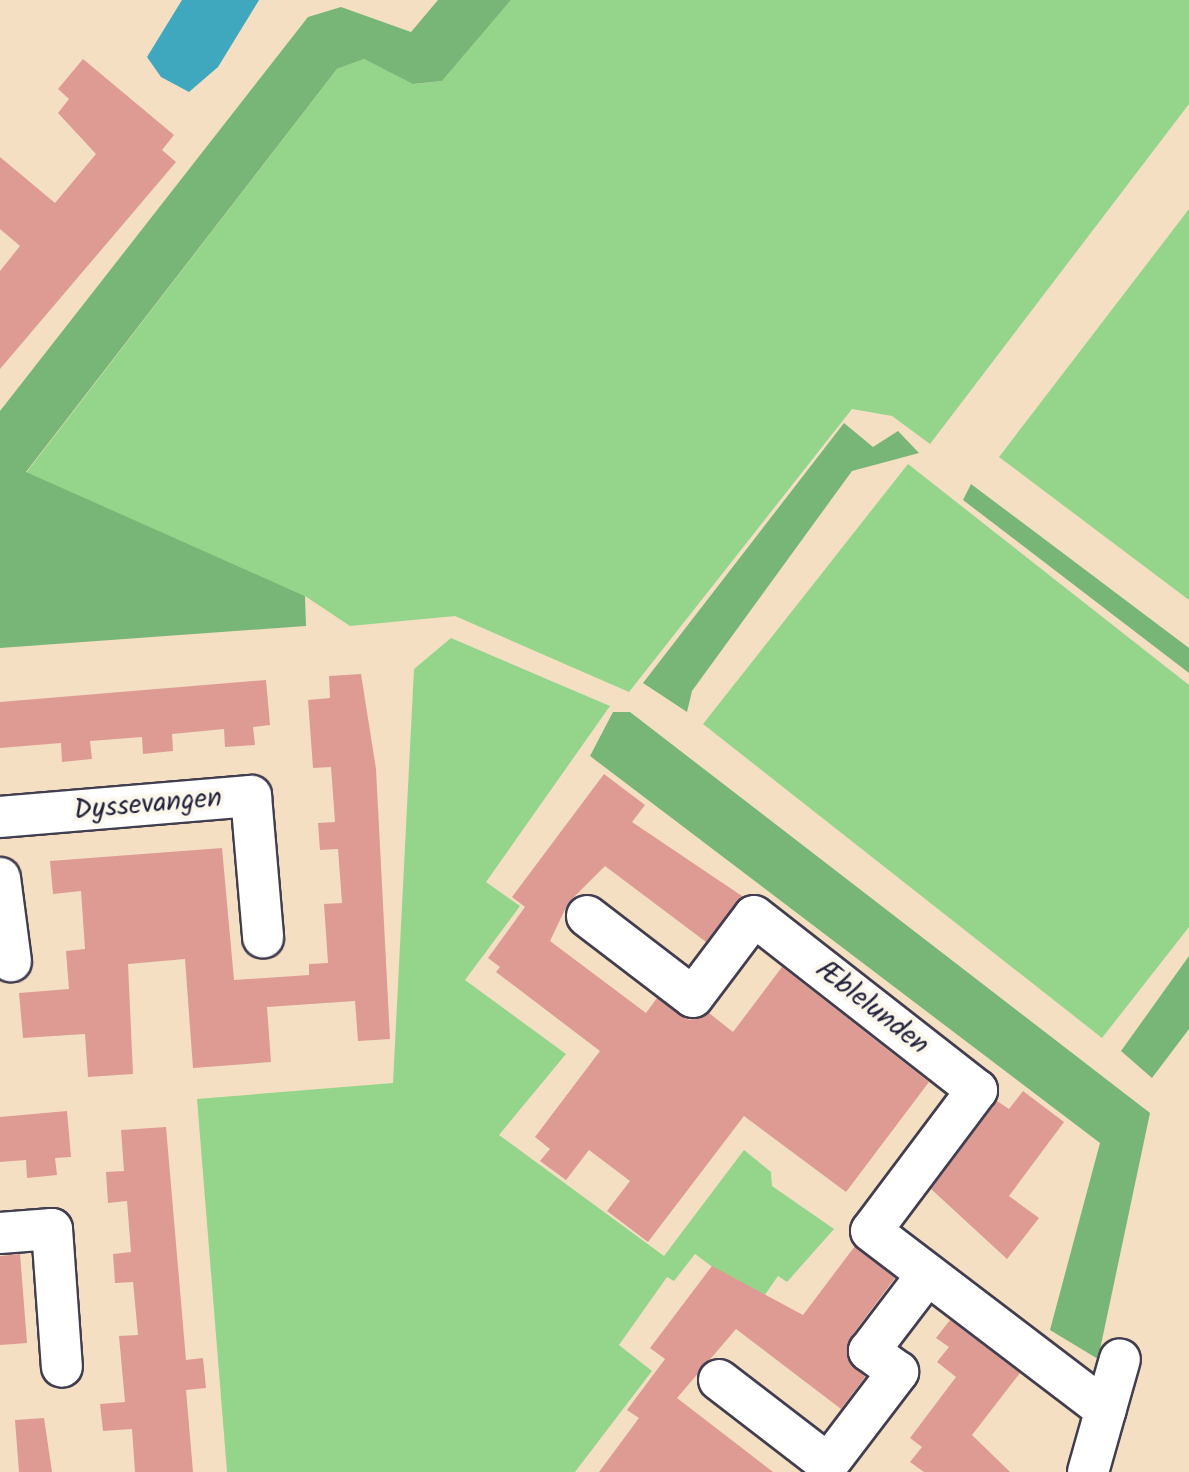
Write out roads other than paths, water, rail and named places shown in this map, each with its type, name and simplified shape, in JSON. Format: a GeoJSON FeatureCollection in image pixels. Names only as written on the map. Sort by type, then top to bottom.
{"type":"FeatureCollection","features":[{"type":"Feature","properties":{"kind":"street","name":"Dyssevangen"},"geometry":{"type":"LineString","coordinates":[[0,817],[251,796],[263,937]]}},
{"type":"Feature","properties":{"kind":"street"},"geometry":{"type":"LineString","coordinates":[[0,878],[11,961]]}},
{"type":"Feature","properties":{"kind":"street","name":"Æblelunden"},"geometry":{"type":"LineString","coordinates":[[587,916],[693,997],[754,916],[977,1090],[871,1231],[1106,1410]]}},
{"type":"Feature","properties":{"kind":"street"},"geometry":{"type":"LineString","coordinates":[[0,1233],[52,1229],[62,1367]]}},
{"type":"Feature","properties":{"kind":"street"},"geometry":{"type":"LineString","coordinates":[[719,1380],[828,1464],[898,1372],[869,1351],[927,1275]]}},
{"type":"Feature","properties":{"kind":"street"},"geometry":{"type":"LineString","coordinates":[[1088,1472],[1120,1359]]}},
{"type":"Feature","properties":{"kind":"water"},"geometry":{"type":"Polygon","coordinates":[[[182,0],[259,0],[218,67],[189,92],[161,77],[147,57],[182,0]]]}}]}
